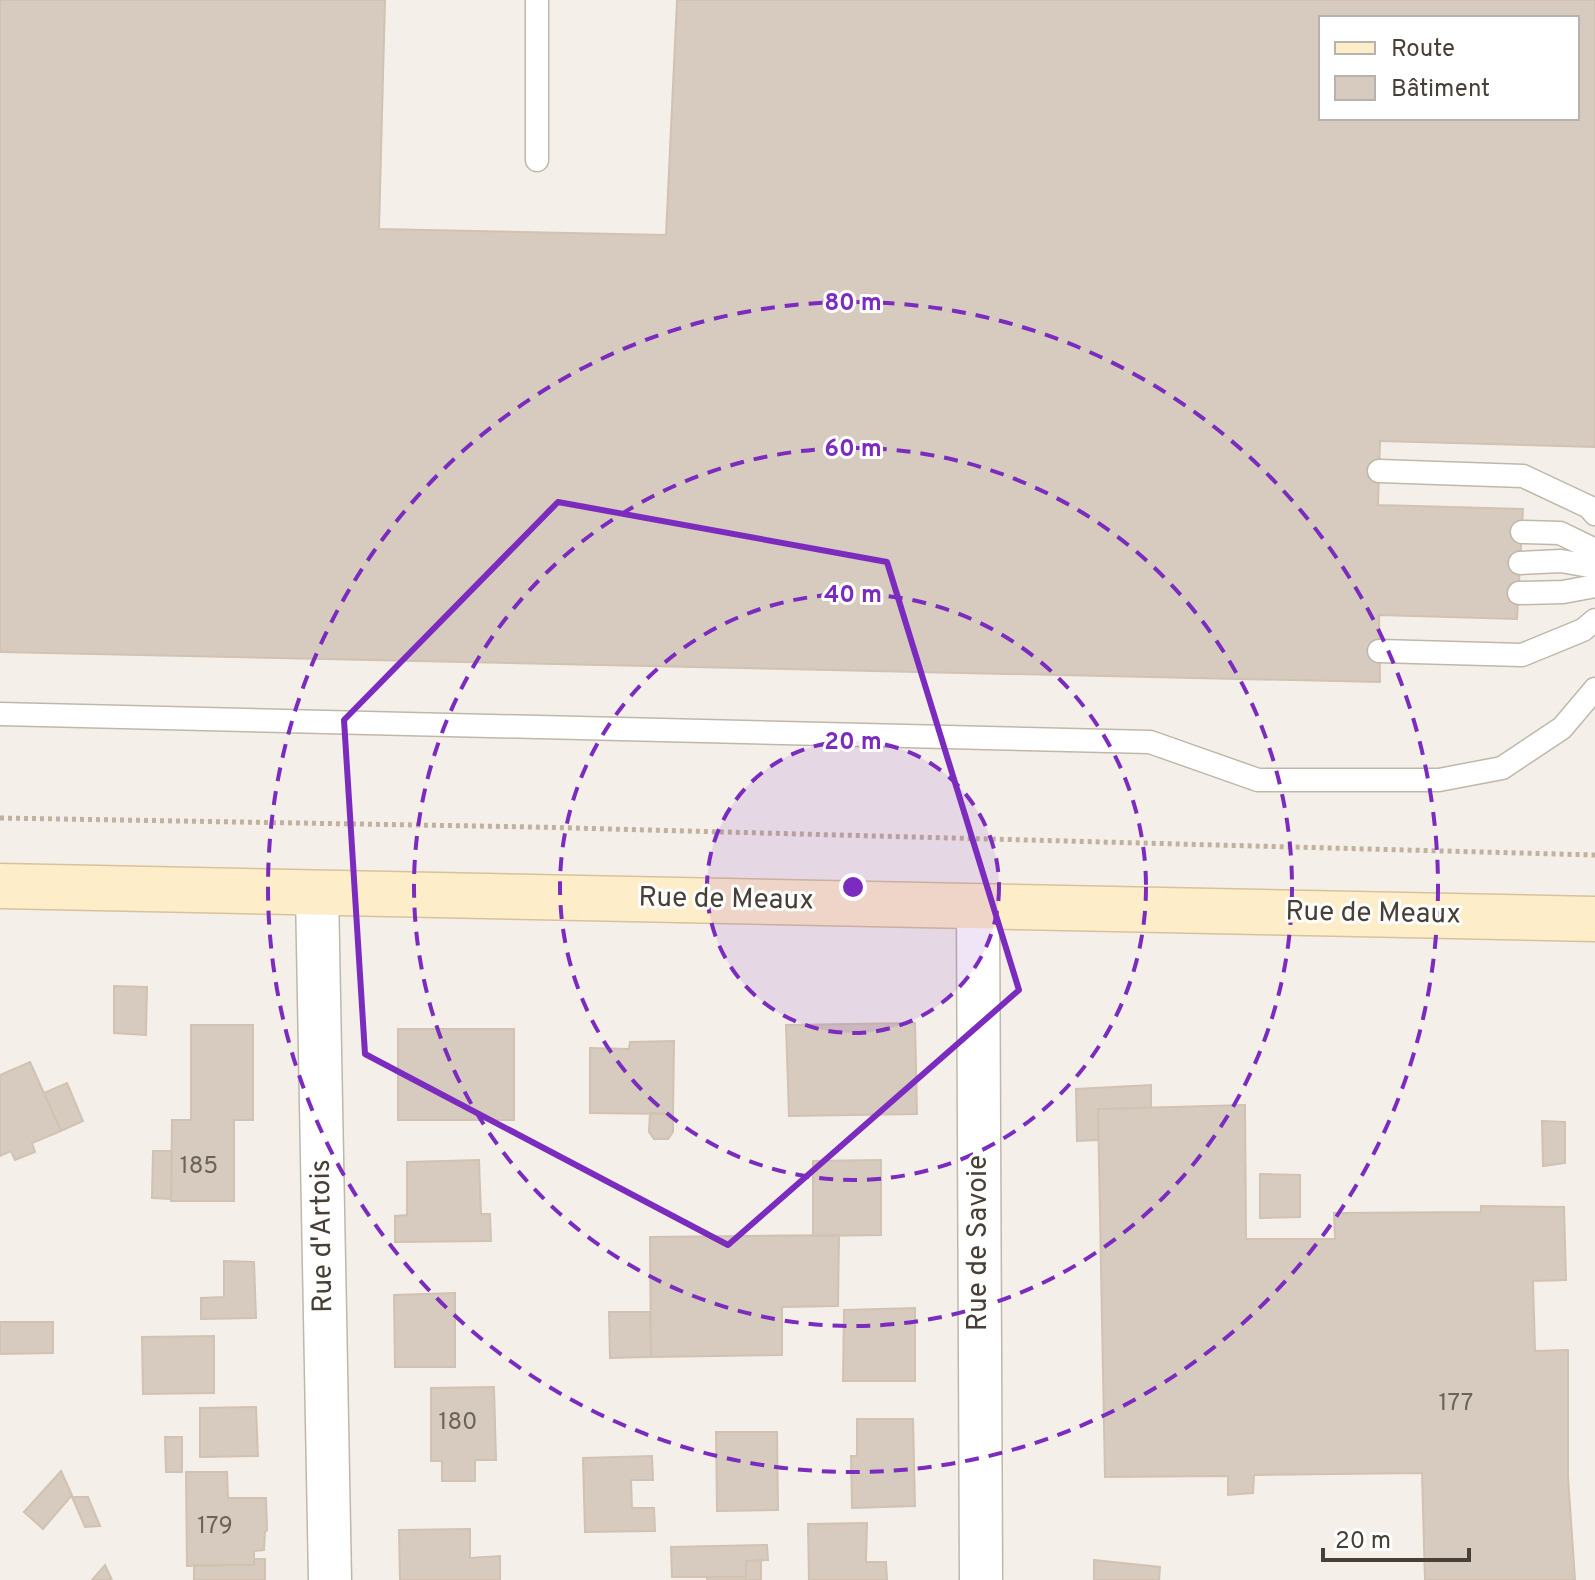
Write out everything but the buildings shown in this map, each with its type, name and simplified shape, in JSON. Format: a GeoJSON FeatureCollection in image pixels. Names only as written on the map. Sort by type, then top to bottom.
{"type":"FeatureCollection","features":[{"type":"Feature","properties":{"kind":"main road","name":"Rue de Meaux"},"geometry":{"type":"LineString","coordinates":[[0,886],[1595,919]]}},
{"type":"Feature","properties":{"kind":"street","name":"Rue d'Artois"},"geometry":{"type":"LineString","coordinates":[[317,892],[330,1580]]}},
{"type":"Feature","properties":{"kind":"street","name":"Rue de Savoie"},"geometry":{"type":"LineString","coordinates":[[978,906],[981,1580]]}},
{"type":"Feature","properties":{"kind":"lane"},"geometry":{"type":"LineString","coordinates":[[537,0],[537,160]]}},
{"type":"Feature","properties":{"kind":"lane"},"geometry":{"type":"LineString","coordinates":[[1379,471],[1523,476],[1589,507],[1595,514]]}},
{"type":"Feature","properties":{"kind":"lane"},"geometry":{"type":"LineString","coordinates":[[1522,532],[1560,533],[1595,550]]}},
{"type":"Feature","properties":{"kind":"lane"},"geometry":{"type":"LineString","coordinates":[[1520,563],[1561,561],[1595,567]]}},
{"type":"Feature","properties":{"kind":"lane"},"geometry":{"type":"LineString","coordinates":[[1519,593],[1563,592],[1595,586]]}},
{"type":"Feature","properties":{"kind":"lane"},"geometry":{"type":"LineString","coordinates":[[1379,651],[1522,655],[1583,630],[1595,620]]}},
{"type":"Feature","properties":{"kind":"lane"},"geometry":{"type":"LineString","coordinates":[[0,714],[1150,742],[1258,780],[1439,780],[1502,768],[1562,728],[1595,689]]}},
{"type":"Feature","properties":{"kind":"path"},"geometry":{"type":"LineString","coordinates":[[0,818],[535,827],[1595,855]]}},
{"type":"Feature","properties":{"kind":"highlighted area"},"geometry":{"type":"Polygon","coordinates":[[[558,502],[887,562],[1019,990],[728,1245],[365,1054],[344,720],[558,502]]]}}]}
